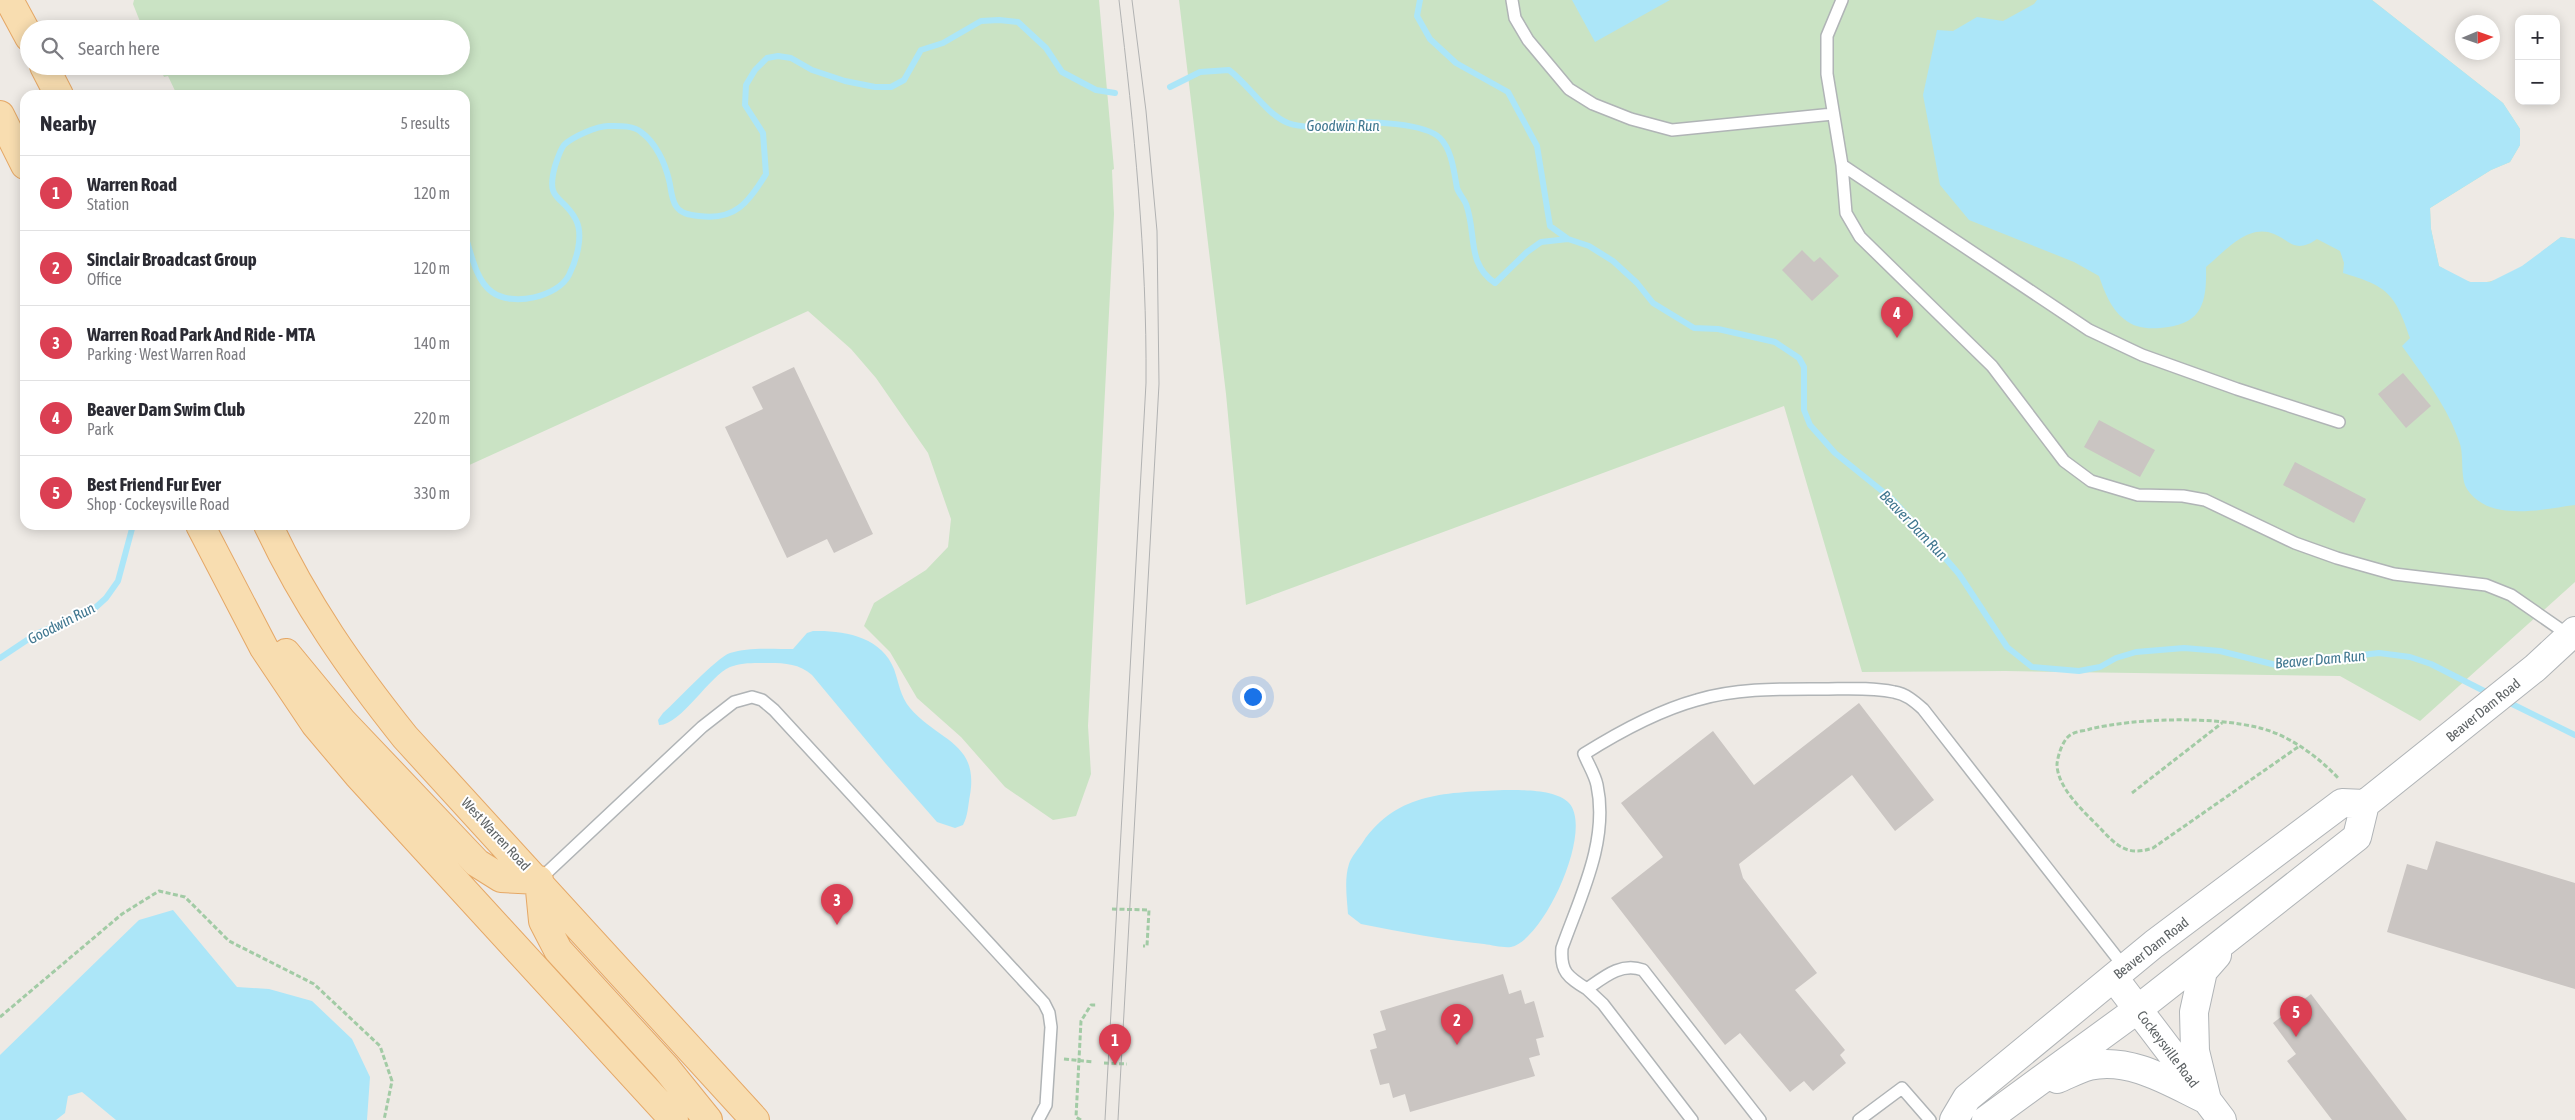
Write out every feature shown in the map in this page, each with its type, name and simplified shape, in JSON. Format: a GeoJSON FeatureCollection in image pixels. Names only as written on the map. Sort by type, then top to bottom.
{"type":"FeatureCollection","features":[{"type":"Feature","properties":{"kind":"main road"},"geometry":{"type":"LineString","coordinates":[[9,0],[20,20]]}},
{"type":"Feature","properties":{"kind":"main road"},"geometry":{"type":"LineString","coordinates":[[49,75],[56,90]]}},
{"type":"Feature","properties":{"kind":"main road"},"geometry":{"type":"LineString","coordinates":[[0,115],[20,155]]}},
{"type":"Feature","properties":{"kind":"main road","name":"West Warren Road"},"geometry":{"type":"LineString","coordinates":[[271,530],[318,618],[364,685],[412,744],[539,880],[755,1120]]}},
{"type":"Feature","properties":{"kind":"main road"},"geometry":{"type":"LineString","coordinates":[[204,535],[264,648],[315,724],[358,775],[674,1120]]}},
{"type":"Feature","properties":{"kind":"main road"},"geometry":{"type":"LineString","coordinates":[[232,588],[342,721],[477,863],[502,878],[539,880],[543,922],[558,950],[666,1068],[708,1120]]}},
{"type":"Feature","properties":{"kind":"main road","name":"Beaver Dam Road"},"geometry":{"type":"LineString","coordinates":[[1954,1120],[1967,1098],[2120,973],[2342,803],[2364,804],[2535,668],[2572,634]]}},
{"type":"Feature","properties":{"kind":"main road"},"geometry":{"type":"LineString","coordinates":[[1986,1120],[2138,1009],[2357,837],[2364,804]]}},
{"type":"Feature","properties":{"kind":"main road"},"geometry":{"type":"LineString","coordinates":[[2214,1110],[2195,1051],[2193,1032],[2198,992],[2203,971],[2247,923]]}},
{"type":"Feature","properties":{"kind":"main road","name":"Cockeysville Road"},"geometry":{"type":"LineString","coordinates":[[2120,973],[2138,1009],[2214,1110]]}},
{"type":"Feature","properties":{"kind":"main road"},"geometry":{"type":"LineString","coordinates":[[2023,1092],[2091,1066],[2111,1066],[2149,1073],[2214,1110]]}},
{"type":"Feature","properties":{"kind":"lane"},"geometry":{"type":"LineString","coordinates":[[1512,0],[1515,18],[1528,40],[1569,90],[1593,104],[1631,119],[1672,130],[1833,114]]}},
{"type":"Feature","properties":{"kind":"lane"},"geometry":{"type":"LineString","coordinates":[[1842,0],[1827,36],[1827,74],[1842,166],[1846,213],[1860,237],[1992,366],[2064,462],[2091,482],[2138,495],[2182,496],[2205,500],[2295,543],[2337,558],[2394,574],[2486,585],[2511,595],[2572,634]]}},
{"type":"Feature","properties":{"kind":"lane"},"geometry":{"type":"LineString","coordinates":[[1842,166],[2089,330],[2142,355],[2237,389],[2339,422]]}},
{"type":"Feature","properties":{"kind":"lane"},"geometry":{"type":"LineString","coordinates":[[1692,1120],[1603,1004],[1587,990],[1567,977],[1561,961],[1562,948],[1598,842],[1600,813],[1597,784],[1584,754],[1622,730],[1695,700],[1720,694],[1784,689],[1863,689],[1895,692],[1911,698],[1922,709],[2120,973]]}},
{"type":"Feature","properties":{"kind":"lane"},"geometry":{"type":"LineString","coordinates":[[539,880],[702,727],[734,702],[752,697],[762,700],[774,710],[1044,1003],[1049,1013],[1051,1027],[1046,1105],[1038,1120]]}},
{"type":"Feature","properties":{"kind":"lane"},"geometry":{"type":"LineString","coordinates":[[1587,990],[1608,975],[1622,968],[1633,966],[1643,970],[1760,1120]]}},
{"type":"Feature","properties":{"kind":"lane"},"geometry":{"type":"LineString","coordinates":[[1859,1120],[1902,1088],[1930,1120]]}},
{"type":"Feature","properties":{"kind":"path"},"geometry":{"type":"LineString","coordinates":[[2298,747],[2153,848],[2141,852],[2123,849],[2081,808],[2061,780],[2058,764],[2062,746],[2071,734],[2130,722],[2223,722],[2262,728],[2298,747],[2332,772],[2364,804]]}},
{"type":"Feature","properties":{"kind":"path"},"geometry":{"type":"LineString","coordinates":[[2132,793],[2223,722]]}},
{"type":"Feature","properties":{"kind":"path"},"geometry":{"type":"LineString","coordinates":[[0,1017],[122,914],[159,891],[185,897],[229,941],[314,984],[380,1046],[392,1081],[384,1120]]}},
{"type":"Feature","properties":{"kind":"path"},"geometry":{"type":"LineString","coordinates":[[1112,909],[1148,910],[1147,946],[1143,946]]}},
{"type":"Feature","properties":{"kind":"path"},"geometry":{"type":"LineString","coordinates":[[1081,1120],[1076,1117],[1081,1021],[1091,1005],[1097,1005]]}},
{"type":"Feature","properties":{"kind":"path"},"geometry":{"type":"LineString","coordinates":[[1078,1061],[1093,1062]]}},
{"type":"Feature","properties":{"kind":"path"},"geometry":{"type":"LineString","coordinates":[[1104,1063],[1127,1064]]}},
{"type":"Feature","properties":{"kind":"green space"},"geometry":{"type":"Polygon","coordinates":[[[134,0],[1099,0],[1114,169],[1112,170],[1114,214],[1088,726],[1091,774],[1076,816],[1053,820],[1005,787],[961,737],[917,698],[890,652],[864,626],[874,603],[926,570],[948,547],[951,519],[928,453],[876,378],[851,349],[808,311],[470,465],[470,90],[175,90],[168,76],[164,77],[163,75],[470,75],[470,20],[139,20],[133,4],[134,0]]]}},
{"type":"Feature","properties":{"kind":"green space"},"geometry":{"type":"Polygon","coordinates":[[[1179,0],[2372,0],[2503,103],[2520,129],[2520,145],[2510,162],[2491,170],[2430,208],[2431,229],[2439,266],[2463,280],[2483,283],[2507,275],[2519,268],[2561,237],[2575,239],[2575,582],[2420,721],[2340,676],[2005,671],[1862,672],[1784,406],[1246,605],[1226,394],[1179,0]]]}},
{"type":"Feature","properties":{"kind":"water"},"geometry":{"type":"Polygon","coordinates":[[[1572,0],[1670,0],[1595,42],[1572,0]]]}},
{"type":"Feature","properties":{"kind":"water"},"geometry":{"type":"Polygon","coordinates":[[[2037,0],[2372,0],[2503,103],[2520,129],[2520,145],[2510,162],[2491,170],[2430,208],[2431,229],[2439,266],[2470,282],[2490,282],[2522,266],[2561,237],[2575,239],[2575,505],[2533,511],[2517,511],[2502,510],[2477,500],[2465,484],[2460,444],[2449,417],[2435,393],[2402,346],[2410,338],[2394,301],[2380,287],[2343,273],[2344,263],[2340,251],[2317,239],[2309,244],[2296,246],[2268,232],[2259,232],[2242,237],[2206,267],[2203,302],[2199,311],[2193,317],[2185,323],[2174,326],[2150,328],[2132,324],[2119,315],[2108,299],[2099,276],[2074,262],[1969,220],[1940,185],[1923,95],[1937,30],[1953,31],[1977,17],[2003,21],[2034,4],[2037,0]]]}},
{"type":"Feature","properties":{"kind":"water"},"geometry":{"type":"Polygon","coordinates":[[[813,631],[849,634],[881,649],[894,669],[902,694],[910,708],[921,719],[954,744],[962,753],[968,764],[971,777],[968,810],[963,825],[955,828],[937,822],[812,675],[797,666],[781,663],[755,663],[739,664],[730,667],[713,680],[676,717],[667,723],[659,725],[658,720],[663,713],[724,656],[745,650],[793,649],[807,633],[813,631]]]}},
{"type":"Feature","properties":{"kind":"water"},"geometry":{"type":"Polygon","coordinates":[[[1504,790],[1538,791],[1556,795],[1569,803],[1575,817],[1575,836],[1562,882],[1538,925],[1524,940],[1511,947],[1501,947],[1453,940],[1361,924],[1348,914],[1346,882],[1350,861],[1377,825],[1392,813],[1408,804],[1444,794],[1504,790]]]}},
{"type":"Feature","properties":{"kind":"water"},"geometry":{"type":"Polygon","coordinates":[[[173,910],[237,987],[269,989],[312,1001],[352,1039],[370,1077],[367,1120],[116,1120],[82,1092],[68,1096],[65,1113],[56,1120],[0,1120],[0,1055],[139,920],[173,910]]]}},
{"type":"Feature","properties":{"kind":"building"},"geometry":{"type":"Polygon","coordinates":[[[1802,250],[1814,262],[1820,257],[1839,276],[1812,301],[1782,270],[1802,250]]]}},
{"type":"Feature","properties":{"kind":"building"},"geometry":{"type":"Polygon","coordinates":[[[794,367],[873,534],[834,553],[827,539],[787,558],[725,427],[763,409],[752,387],[794,367]]]}},
{"type":"Feature","properties":{"kind":"building"},"geometry":{"type":"Polygon","coordinates":[[[2403,373],[2431,406],[2406,428],[2378,394],[2403,373]]]}},
{"type":"Feature","properties":{"kind":"building"},"geometry":{"type":"Polygon","coordinates":[[[2099,420],[2155,450],[2140,477],[2084,447],[2099,420]]]}},
{"type":"Feature","properties":{"kind":"building"},"geometry":{"type":"Polygon","coordinates":[[[2295,462],[2366,499],[2354,523],[2283,485],[2295,462]]]}},
{"type":"Feature","properties":{"kind":"building"},"geometry":{"type":"Polygon","coordinates":[[[1859,703],[1934,800],[1895,831],[1852,775],[1739,864],[1743,878],[1817,973],[1795,990],[1845,1050],[1840,1055],[1846,1063],[1813,1091],[1804,1081],[1790,1092],[1740,1033],[1725,1045],[1611,898],[1663,857],[1621,803],[1713,731],[1754,785],[1859,703]]]}},
{"type":"Feature","properties":{"kind":"building"},"geometry":{"type":"Polygon","coordinates":[[[2436,841],[2575,883],[2575,989],[2387,932],[2407,864],[2427,870],[2436,841]]]}},
{"type":"Feature","properties":{"kind":"building"},"geometry":{"type":"Polygon","coordinates":[[[1503,974],[1509,994],[1521,990],[1525,1004],[1534,1001],[1544,1037],[1536,1039],[1540,1055],[1529,1058],[1535,1076],[1410,1112],[1405,1094],[1393,1098],[1389,1083],[1380,1085],[1370,1050],[1377,1048],[1373,1034],[1386,1030],[1380,1011],[1503,974]]]}},
{"type":"Feature","properties":{"kind":"building"},"geometry":{"type":"Polygon","coordinates":[[[2311,994],[2407,1120],[2332,1120],[2287,1061],[2296,1054],[2273,1023],[2311,994]]]}},
{"type":"Feature","properties":{"kind":"waterway","name":"Beaver Dam Run"},"geometry":{"type":"LineString","coordinates":[[1420,0],[1417,16],[1430,39],[1456,63],[1508,92],[1537,146],[1550,226],[1568,239],[1589,246],[1613,261],[1637,283],[1653,303],[1694,328],[1718,329],[1775,342],[1799,358],[1804,367],[1804,410],[1810,425],[1835,453],[1892,499],[1959,574],[2007,647],[2032,667],[2079,671],[2100,667],[2116,658],[2136,652],[2184,648],[2220,651],[2276,665],[2379,653],[2410,657],[2431,664],[2490,694]]}},
{"type":"Feature","properties":{"kind":"waterway","name":"Goodwin Run"},"geometry":{"type":"LineString","coordinates":[[470,251],[478,274],[486,287],[501,296],[511,299],[534,297],[545,294],[563,283],[572,269],[578,248],[579,233],[576,220],[554,192],[552,178],[555,166],[564,145],[579,135],[603,126],[634,128],[651,142],[662,160],[673,200],[680,211],[686,214],[712,217],[732,212],[740,207],[747,201],[766,174],[763,133],[745,105],[746,85],[755,70],[767,58],[778,56],[791,58],[812,70],[845,81],[875,87],[891,87],[904,80],[921,50],[943,43],[981,21],[999,20],[1018,22],[1046,48],[1062,72],[1096,90],[1115,93]]}},
{"type":"Feature","properties":{"kind":"waterway","name":"Goodwin Run"},"geometry":{"type":"LineString","coordinates":[[1170,87],[1200,72],[1229,70],[1265,106],[1280,119],[1288,123],[1310,127],[1357,122],[1382,123],[1410,126],[1433,133],[1444,143],[1450,155],[1457,188],[1466,204],[1469,215],[1476,257],[1486,275],[1495,283],[1527,252],[1541,242],[1568,239]]}},
{"type":"Feature","properties":{"kind":"waterway","name":"Goodwin Run"},"geometry":{"type":"LineString","coordinates":[[0,658],[36,634],[95,608],[106,598],[118,581],[132,530]]}},
{"type":"Feature","properties":{"kind":"waterway","name":"Beaver Dam Run"},"geometry":{"type":"LineString","coordinates":[[2506,701],[2575,735]]}},
{"type":"Feature","properties":{"kind":"tram line"},"geometry":{"type":"LineString","coordinates":[[1105,1120],[1146,383],[1142,239],[1130,96],[1119,0]]}},
{"type":"Feature","properties":{"kind":"tram line"},"geometry":{"type":"LineString","coordinates":[[1118,1120],[1159,384],[1157,231],[1146,111],[1132,0]]}},
{"type":"Feature","properties":{"kind":"place","name":"Beaver Dam Swim Club"},"geometry":{"type":"Point","coordinates":[1897,338]}},
{"type":"Feature","properties":{"kind":"place","name":"Warren Road Park And Ride - MTA"},"geometry":{"type":"Point","coordinates":[837,925]}},
{"type":"Feature","properties":{"kind":"place","name":"Best Friend Fur Ever"},"geometry":{"type":"Point","coordinates":[2296,1037]}},
{"type":"Feature","properties":{"kind":"place","name":"Sinclair Broadcast Group"},"geometry":{"type":"Point","coordinates":[1457,1045]}},
{"type":"Feature","properties":{"kind":"place","name":"Warren Road"},"geometry":{"type":"Point","coordinates":[1115,1065]}}]}
